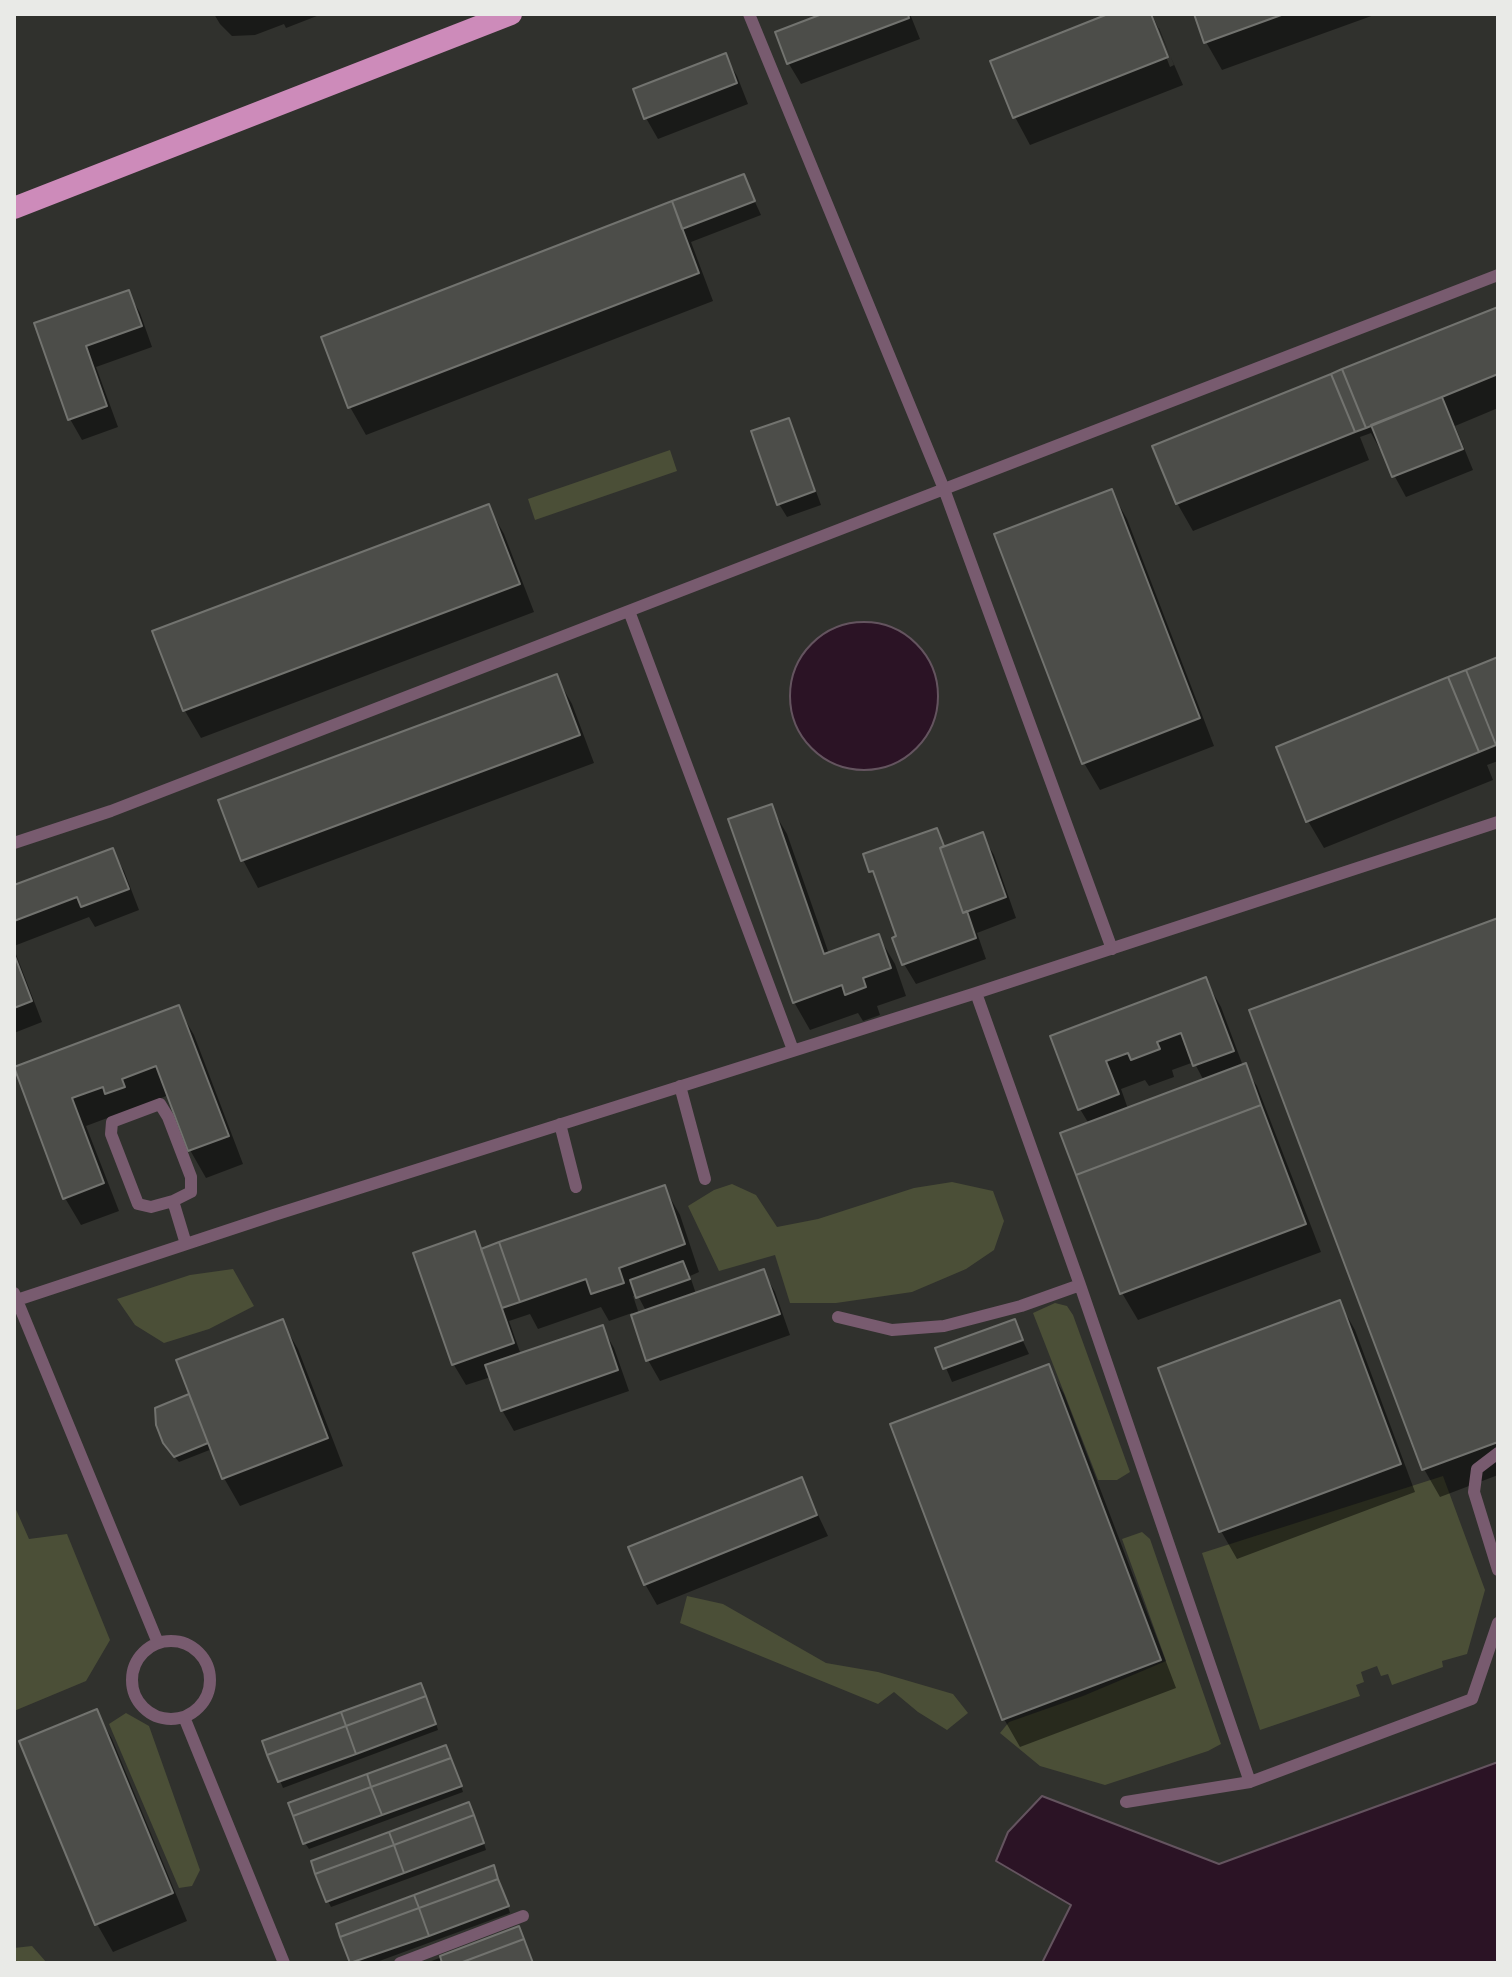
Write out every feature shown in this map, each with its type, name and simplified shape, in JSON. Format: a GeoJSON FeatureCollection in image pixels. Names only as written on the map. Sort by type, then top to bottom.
{"type":"FeatureCollection","features":[{"type":"Feature","properties":{"kind":"highway"},"geometry":{"type":"LineString","coordinates":[[14,208],[511,14]]}},
{"type":"Feature","properties":{"kind":"lane"},"geometry":{"type":"LineString","coordinates":[[749,14],[944,489],[1112,949]]}},
{"type":"Feature","properties":{"kind":"lane"},"geometry":{"type":"LineString","coordinates":[[14,843],[111,811],[1498,275]]}},
{"type":"Feature","properties":{"kind":"lane"},"geometry":{"type":"LineString","coordinates":[[629,611],[793,1050]]}},
{"type":"Feature","properties":{"kind":"lane"},"geometry":{"type":"LineString","coordinates":[[158,1643],[15,1298],[1497,826]]}},
{"type":"Feature","properties":{"kind":"lane"},"geometry":{"type":"LineString","coordinates":[[976,993],[1080,1285],[1250,1782]]}},
{"type":"Feature","properties":{"kind":"lane"},"geometry":{"type":"LineString","coordinates":[[680,1086],[705,1179]]}},
{"type":"Feature","properties":{"kind":"lane"},"geometry":{"type":"LineString","coordinates":[[160,1104],[191,1177],[191,1192],[173,1201],[151,1207],[138,1204],[111,1134],[112,1122],[160,1104]]}},
{"type":"Feature","properties":{"kind":"lane"},"geometry":{"type":"LineString","coordinates":[[560,1124],[576,1187]]}},
{"type":"Feature","properties":{"kind":"lane"},"geometry":{"type":"LineString","coordinates":[[173,1201],[186,1244]]}},
{"type":"Feature","properties":{"kind":"lane"},"geometry":{"type":"LineString","coordinates":[[838,1317],[892,1330],[944,1326],[1021,1306],[1080,1285]]}},
{"type":"Feature","properties":{"kind":"lane"},"geometry":{"type":"LineString","coordinates":[[1498,1453],[1477,1469],[1474,1492],[1498,1570]]}},
{"type":"Feature","properties":{"kind":"lane"},"geometry":{"type":"LineString","coordinates":[[1126,1802],[1250,1782],[1472,1699],[1498,1623]]}},
{"type":"Feature","properties":{"kind":"lane"},"geometry":{"type":"LineString","coordinates":[[170,1641],[193,1647],[208,1666],[211,1679],[204,1702],[184,1717],[160,1718],[140,1704],[134,1693],[131,1681],[133,1669],[147,1649],[158,1643],[170,1641]]}},
{"type":"Feature","properties":{"kind":"lane"},"geometry":{"type":"LineString","coordinates":[[184,1717],[284,1963]]}},
{"type":"Feature","properties":{"kind":"lane"},"geometry":{"type":"LineString","coordinates":[[400,1963],[523,1916]]}},
{"type":"Feature","properties":{"kind":"green space"},"geometry":{"type":"Polygon","coordinates":[[[670,450],[677,471],[535,520],[528,499],[670,450]]]}},
{"type":"Feature","properties":{"kind":"green space"},"geometry":{"type":"Polygon","coordinates":[[[952,1182],[993,1191],[1004,1221],[994,1250],[966,1269],[912,1292],[836,1303],[790,1303],[775,1255],[719,1271],[688,1206],[714,1190],[732,1184],[756,1195],[777,1227],[818,1219],[914,1188],[952,1182]]]}},
{"type":"Feature","properties":{"kind":"green space"},"geometry":{"type":"Polygon","coordinates":[[[233,1269],[254,1306],[209,1329],[164,1343],[135,1325],[117,1299],[190,1275],[233,1269]]]}},
{"type":"Feature","properties":{"kind":"green space"},"geometry":{"type":"Polygon","coordinates":[[[1055,1303],[1067,1306],[1073,1315],[1130,1472],[1117,1480],[1098,1480],[1033,1313],[1055,1303]]]}},
{"type":"Feature","properties":{"kind":"green space"},"geometry":{"type":"Polygon","coordinates":[[[1443,1476],[1485,1590],[1467,1654],[1442,1661],[1443,1667],[1392,1685],[1388,1674],[1381,1676],[1377,1666],[1361,1672],[1364,1682],[1356,1685],[1360,1696],[1260,1730],[1202,1553],[1443,1476]]]}},
{"type":"Feature","properties":{"kind":"green space"},"geometry":{"type":"Polygon","coordinates":[[[14,1505],[29,1539],[67,1534],[110,1640],[86,1681],[14,1711],[14,1505]]]}},
{"type":"Feature","properties":{"kind":"green space"},"geometry":{"type":"Polygon","coordinates":[[[1142,1532],[1150,1539],[1221,1744],[1105,1785],[1040,1766],[1000,1733],[1009,1722],[1083,1696],[1166,1661],[1122,1539],[1142,1532]]]}},
{"type":"Feature","properties":{"kind":"green space"},"geometry":{"type":"Polygon","coordinates":[[[687,1596],[723,1604],[826,1663],[878,1672],[953,1694],[968,1713],[947,1730],[894,1692],[878,1704],[680,1623],[687,1596]]]}},
{"type":"Feature","properties":{"kind":"green space"},"geometry":{"type":"Polygon","coordinates":[[[126,1713],[149,1726],[200,1870],[192,1886],[179,1888],[109,1724],[126,1713]]]}},
{"type":"Feature","properties":{"kind":"green space"},"geometry":{"type":"Polygon","coordinates":[[[32,1946],[47,1963],[14,1963],[14,1948],[32,1946]]]}},
{"type":"Feature","properties":{"kind":"shaded area"},"geometry":{"type":"Polygon","coordinates":[[[864,622],[892,627],[916,644],[933,668],[938,696],[933,724],[916,748],[892,765],[864,770],[836,765],[812,748],[795,724],[790,696],[795,668],[812,644],[836,627],[864,622]]]}},
{"type":"Feature","properties":{"kind":"shaded area"},"geometry":{"type":"Polygon","coordinates":[[[1498,1762],[1498,1963],[1042,1963],[1071,1905],[996,1861],[1008,1832],[1042,1796],[1219,1864],[1498,1762]]]}},
{"type":"Feature","properties":{"kind":"building"},"geometry":{"type":"Polygon","coordinates":[[[822,14],[908,14],[909,18],[787,64],[775,32],[822,14]]]}},
{"type":"Feature","properties":{"kind":"building"},"geometry":{"type":"Polygon","coordinates":[[[1108,14],[1151,14],[1168,57],[1013,118],[990,61],[1108,14]]]}},
{"type":"Feature","properties":{"kind":"building"},"geometry":{"type":"Polygon","coordinates":[[[1194,14],[1284,14],[1204,43],[1194,14]]]}},
{"type":"Feature","properties":{"kind":"building"},"geometry":{"type":"Polygon","coordinates":[[[726,53],[737,83],[644,119],[633,89],[726,53]]]}},
{"type":"Feature","properties":{"kind":"building"},"geometry":{"type":"Polygon","coordinates":[[[744,174],[755,201],[682,229],[672,201],[744,174]]]}},
{"type":"Feature","properties":{"kind":"building"},"geometry":{"type":"Polygon","coordinates":[[[672,201],[699,273],[348,408],[321,337],[672,201]]]}},
{"type":"Feature","properties":{"kind":"building"},"geometry":{"type":"Polygon","coordinates":[[[129,290],[142,326],[86,346],[107,406],[68,420],[34,323],[129,290]]]}},
{"type":"Feature","properties":{"kind":"building"},"geometry":{"type":"Polygon","coordinates":[[[1498,307],[1498,374],[1366,428],[1342,369],[1498,307]]]}},
{"type":"Feature","properties":{"kind":"building"},"geometry":{"type":"Polygon","coordinates":[[[1342,369],[1366,428],[1355,432],[1331,374],[1342,369]]]}},
{"type":"Feature","properties":{"kind":"building"},"geometry":{"type":"Polygon","coordinates":[[[1331,374],[1355,432],[1176,504],[1152,446],[1331,374]]]}},
{"type":"Feature","properties":{"kind":"building"},"geometry":{"type":"Polygon","coordinates":[[[1442,397],[1463,449],[1392,477],[1371,425],[1442,397]]]}},
{"type":"Feature","properties":{"kind":"building"},"geometry":{"type":"Polygon","coordinates":[[[789,418],[815,491],[777,505],[751,431],[789,418]]]}},
{"type":"Feature","properties":{"kind":"building"},"geometry":{"type":"Polygon","coordinates":[[[1112,489],[1200,718],[1082,764],[994,534],[1112,489]]]}},
{"type":"Feature","properties":{"kind":"building"},"geometry":{"type":"Polygon","coordinates":[[[489,504],[520,584],[183,711],[152,631],[489,504]]]}},
{"type":"Feature","properties":{"kind":"building"},"geometry":{"type":"Polygon","coordinates":[[[1498,657],[1498,744],[1496,745],[1466,670],[1498,657]]]}},
{"type":"Feature","properties":{"kind":"building"},"geometry":{"type":"Polygon","coordinates":[[[1466,670],[1496,745],[1479,752],[1448,677],[1466,670]]]}},
{"type":"Feature","properties":{"kind":"building"},"geometry":{"type":"Polygon","coordinates":[[[557,674],[580,735],[241,861],[218,800],[557,674]]]}},
{"type":"Feature","properties":{"kind":"building"},"geometry":{"type":"Polygon","coordinates":[[[1448,677],[1479,752],[1306,822],[1276,747],[1448,677]]]}},
{"type":"Feature","properties":{"kind":"building"},"geometry":{"type":"Polygon","coordinates":[[[772,804],[824,954],[879,934],[891,968],[863,978],[866,987],[845,995],[842,985],[793,1003],[728,819],[772,804]]]}},
{"type":"Feature","properties":{"kind":"building"},"geometry":{"type":"Polygon","coordinates":[[[937,828],[944,846],[940,848],[963,913],[967,911],[976,938],[902,965],[892,938],[896,936],[873,871],[869,872],[863,854],[937,828]]]}},
{"type":"Feature","properties":{"kind":"building"},"geometry":{"type":"Polygon","coordinates":[[[983,832],[1006,897],[963,913],[940,848],[983,832]]]}},
{"type":"Feature","properties":{"kind":"building"},"geometry":{"type":"Polygon","coordinates":[[[113,848],[129,889],[81,907],[77,897],[14,921],[14,885],[113,848]]]}},
{"type":"Feature","properties":{"kind":"building"},"geometry":{"type":"Polygon","coordinates":[[[1498,918],[1498,1442],[1422,1470],[1249,1010],[1498,918]]]}},
{"type":"Feature","properties":{"kind":"building"},"geometry":{"type":"Polygon","coordinates":[[[14,954],[32,1001],[14,1008],[14,954]]]}},
{"type":"Feature","properties":{"kind":"building"},"geometry":{"type":"Polygon","coordinates":[[[1206,977],[1234,1051],[1193,1066],[1181,1033],[1157,1042],[1160,1049],[1131,1060],[1128,1053],[1106,1061],[1119,1094],[1078,1110],[1050,1036],[1206,977]]]}},
{"type":"Feature","properties":{"kind":"building"},"geometry":{"type":"Polygon","coordinates":[[[179,1005],[229,1136],[188,1151],[156,1066],[122,1079],[125,1087],[105,1094],[103,1087],[72,1098],[104,1183],[63,1199],[14,1067],[179,1005]]]}},
{"type":"Feature","properties":{"kind":"building"},"geometry":{"type":"Polygon","coordinates":[[[1246,1063],[1261,1105],[1076,1175],[1060,1133],[1246,1063]]]}},
{"type":"Feature","properties":{"kind":"building"},"geometry":{"type":"Polygon","coordinates":[[[1261,1105],[1306,1224],[1120,1294],[1076,1175],[1261,1105]]]}},
{"type":"Feature","properties":{"kind":"building"},"geometry":{"type":"Polygon","coordinates":[[[665,1185],[685,1244],[619,1268],[624,1283],[591,1294],[586,1279],[520,1302],[499,1242],[665,1185]]]}},
{"type":"Feature","properties":{"kind":"building"},"geometry":{"type":"Polygon","coordinates":[[[475,1231],[514,1343],[452,1365],[413,1253],[475,1231]]]}},
{"type":"Feature","properties":{"kind":"building"},"geometry":{"type":"Polygon","coordinates":[[[499,1242],[520,1302],[502,1308],[481,1249],[499,1242]]]}},
{"type":"Feature","properties":{"kind":"building"},"geometry":{"type":"Polygon","coordinates":[[[683,1261],[690,1279],[636,1298],[630,1280],[683,1261]]]}},
{"type":"Feature","properties":{"kind":"building"},"geometry":{"type":"Polygon","coordinates":[[[764,1269],[780,1314],[646,1361],[631,1315],[764,1269]]]}},
{"type":"Feature","properties":{"kind":"building"},"geometry":{"type":"Polygon","coordinates":[[[1340,1300],[1401,1464],[1219,1532],[1158,1368],[1340,1300]]]}},
{"type":"Feature","properties":{"kind":"building"},"geometry":{"type":"Polygon","coordinates":[[[283,1319],[328,1438],[222,1479],[176,1360],[283,1319]]]}},
{"type":"Feature","properties":{"kind":"building"},"geometry":{"type":"Polygon","coordinates":[[[1015,1319],[1023,1340],[943,1369],[935,1348],[1015,1319]]]}},
{"type":"Feature","properties":{"kind":"building"},"geometry":{"type":"Polygon","coordinates":[[[603,1325],[618,1370],[501,1411],[485,1365],[603,1325]]]}},
{"type":"Feature","properties":{"kind":"building"},"geometry":{"type":"Polygon","coordinates":[[[1049,1364],[1161,1660],[1002,1720],[890,1424],[1049,1364]]]}},
{"type":"Feature","properties":{"kind":"building"},"geometry":{"type":"Polygon","coordinates":[[[189,1394],[208,1443],[174,1457],[163,1443],[156,1425],[155,1408],[189,1394]]]}},
{"type":"Feature","properties":{"kind":"building"},"geometry":{"type":"Polygon","coordinates":[[[802,1477],[817,1515],[644,1585],[628,1547],[802,1477]]]}},
{"type":"Feature","properties":{"kind":"building"},"geometry":{"type":"Polygon","coordinates":[[[421,1683],[426,1696],[346,1726],[341,1712],[421,1683]]]}},
{"type":"Feature","properties":{"kind":"building"},"geometry":{"type":"Polygon","coordinates":[[[426,1696],[436,1724],[356,1754],[346,1726],[426,1696]]]}},
{"type":"Feature","properties":{"kind":"building"},"geometry":{"type":"Polygon","coordinates":[[[97,1709],[173,1893],[95,1925],[19,1741],[97,1709]]]}},
{"type":"Feature","properties":{"kind":"building"},"geometry":{"type":"Polygon","coordinates":[[[341,1712],[346,1726],[267,1755],[262,1741],[341,1712]]]}},
{"type":"Feature","properties":{"kind":"building"},"geometry":{"type":"Polygon","coordinates":[[[346,1726],[356,1754],[278,1782],[267,1755],[346,1726]]]}},
{"type":"Feature","properties":{"kind":"building"},"geometry":{"type":"Polygon","coordinates":[[[446,1745],[451,1758],[371,1787],[367,1774],[446,1745]]]}},
{"type":"Feature","properties":{"kind":"building"},"geometry":{"type":"Polygon","coordinates":[[[451,1758],[462,1786],[382,1815],[371,1787],[451,1758]]]}},
{"type":"Feature","properties":{"kind":"building"},"geometry":{"type":"Polygon","coordinates":[[[367,1774],[371,1787],[293,1816],[288,1803],[367,1774]]]}},
{"type":"Feature","properties":{"kind":"building"},"geometry":{"type":"Polygon","coordinates":[[[371,1787],[382,1815],[303,1844],[293,1816],[371,1787]]]}},
{"type":"Feature","properties":{"kind":"building"},"geometry":{"type":"Polygon","coordinates":[[[469,1802],[474,1815],[394,1845],[389,1832],[469,1802]]]}},
{"type":"Feature","properties":{"kind":"building"},"geometry":{"type":"Polygon","coordinates":[[[474,1815],[484,1843],[404,1873],[394,1845],[474,1815]]]}},
{"type":"Feature","properties":{"kind":"building"},"geometry":{"type":"Polygon","coordinates":[[[389,1832],[394,1845],[315,1874],[311,1861],[389,1832]]]}},
{"type":"Feature","properties":{"kind":"building"},"geometry":{"type":"Polygon","coordinates":[[[394,1845],[404,1873],[326,1902],[315,1874],[394,1845]]]}},
{"type":"Feature","properties":{"kind":"building"},"geometry":{"type":"Polygon","coordinates":[[[494,1865],[498,1879],[419,1908],[414,1895],[494,1865]]]}},
{"type":"Feature","properties":{"kind":"building"},"geometry":{"type":"Polygon","coordinates":[[[498,1879],[509,1906],[429,1936],[419,1908],[498,1879]]]}},
{"type":"Feature","properties":{"kind":"building"},"geometry":{"type":"Polygon","coordinates":[[[414,1895],[419,1908],[340,1937],[336,1924],[414,1895]]]}},
{"type":"Feature","properties":{"kind":"building"},"geometry":{"type":"Polygon","coordinates":[[[419,1908],[429,1936],[350,1963],[340,1937],[419,1908]]]}},
{"type":"Feature","properties":{"kind":"building"},"geometry":{"type":"Polygon","coordinates":[[[519,1926],[524,1939],[460,1963],[442,1963],[440,1956],[519,1926]]]}},
{"type":"Feature","properties":{"kind":"building"},"geometry":{"type":"Polygon","coordinates":[[[524,1939],[533,1963],[460,1963],[524,1939]]]}}]}
